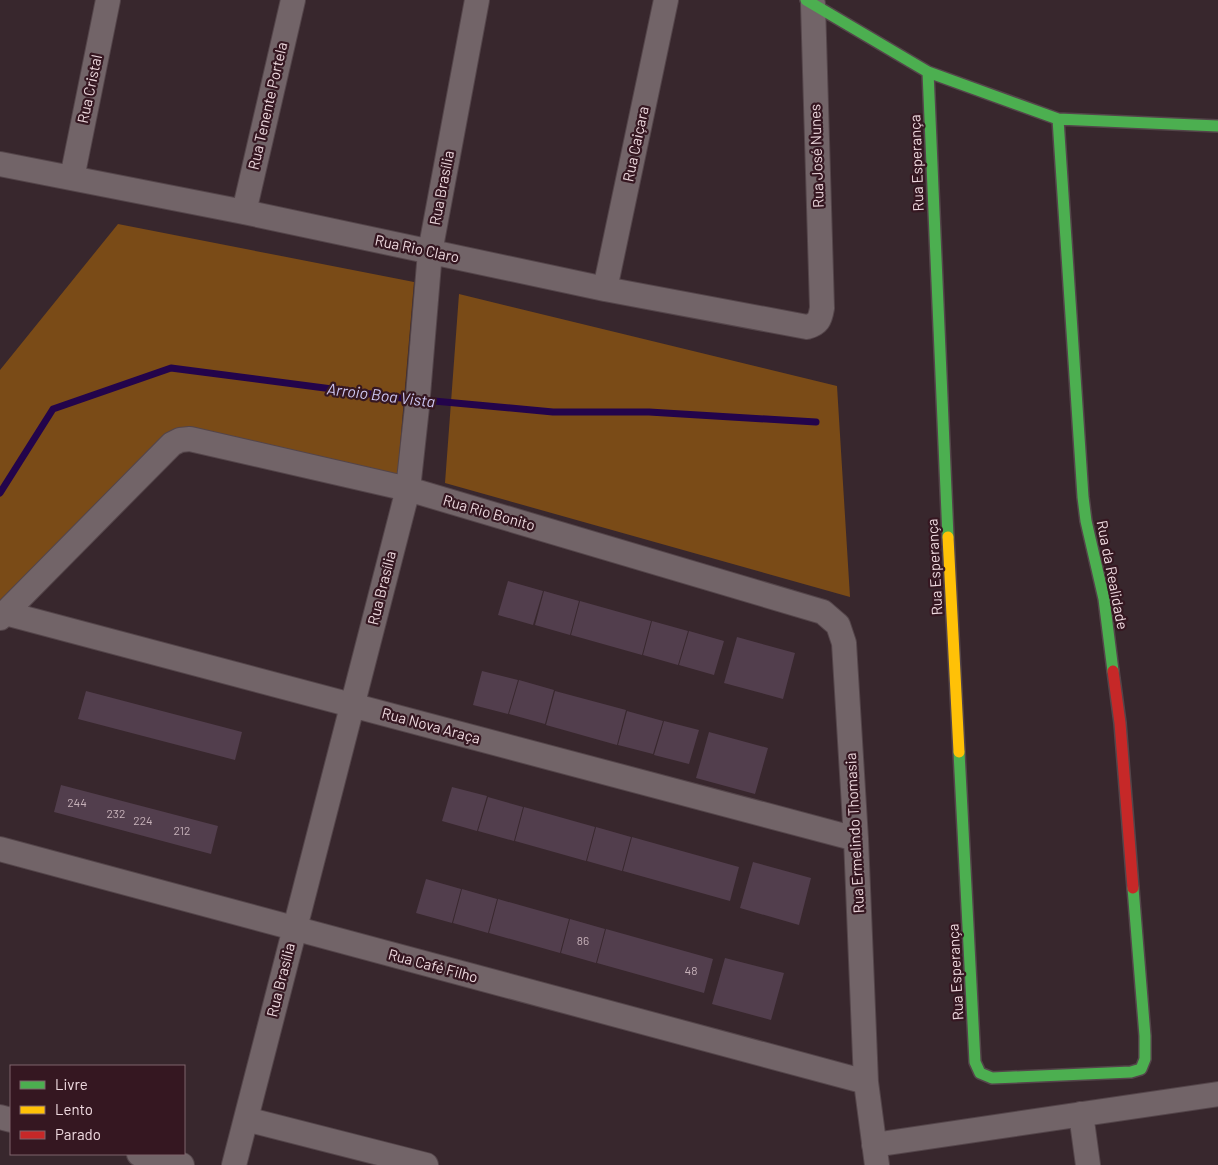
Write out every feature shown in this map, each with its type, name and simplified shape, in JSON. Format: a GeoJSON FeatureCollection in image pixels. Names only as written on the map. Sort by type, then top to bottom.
{"type":"FeatureCollection","features":[{"type":"Feature","properties":{"kind":"street","name":"Rua Cristal"},"geometry":{"type":"LineString","coordinates":[[72,178],[108,0]]}},
{"type":"Feature","properties":{"kind":"street","name":"Rua Tenente Portela"},"geometry":{"type":"LineString","coordinates":[[244,212],[292,0]]}},
{"type":"Feature","properties":{"kind":"street","name":"Rua Brasília"},"geometry":{"type":"LineString","coordinates":[[234,1165],[408,490],[430,252],[477,0]]}},
{"type":"Feature","properties":{"kind":"street","name":"Rua Caiçara"},"geometry":{"type":"LineString","coordinates":[[606,288],[666,0]]}},
{"type":"Feature","properties":{"kind":"street"},"geometry":{"type":"LineString","coordinates":[[809,2],[928,72],[1058,119],[1218,126]]}},
{"type":"Feature","properties":{"kind":"street","name":"Rua José Nunes"},"geometry":{"type":"LineString","coordinates":[[809,2],[822,308]]}},
{"type":"Feature","properties":{"kind":"street","name":"Rua Esperança"},"geometry":{"type":"LineString","coordinates":[[928,72],[950,580],[975,1062]]}},
{"type":"Feature","properties":{"kind":"street","name":"Rua da Realidade"},"geometry":{"type":"LineString","coordinates":[[975,1062],[980,1073],[992,1078],[1131,1072],[1141,1069],[1145,1060],[1145,1036],[1120,723],[1104,599],[1086,521],[1083,497],[1058,119]]}},
{"type":"Feature","properties":{"kind":"street","name":"Rua Rio Claro"},"geometry":{"type":"LineString","coordinates":[[0,164],[806,327],[815,325],[820,319],[822,308]]}},
{"type":"Feature","properties":{"kind":"street","name":"Rua Rio Bonito"},"geometry":{"type":"LineString","coordinates":[[2,616],[172,444],[180,440],[190,439],[408,490],[804,605]]}},
{"type":"Feature","properties":{"kind":"street","name":"Rua Ermelindo Thomasia"},"geometry":{"type":"LineString","coordinates":[[804,605],[823,612],[838,625],[844,643],[856,839],[866,1082],[875,1155]]}},
{"type":"Feature","properties":{"kind":"street","name":"Rua Nova Araça"},"geometry":{"type":"LineString","coordinates":[[2,616],[856,839]]}},
{"type":"Feature","properties":{"kind":"street","name":"Rua Café Filho"},"geometry":{"type":"LineString","coordinates":[[0,849],[866,1082]]}},
{"type":"Feature","properties":{"kind":"street"},"geometry":{"type":"LineString","coordinates":[[875,1155],[1082,1114],[1218,1094]]}},
{"type":"Feature","properties":{"kind":"street"},"geometry":{"type":"LineString","coordinates":[[1082,1114],[1088,1165]]}},
{"type":"Feature","properties":{"kind":"street"},"geometry":{"type":"LineString","coordinates":[[246,1119],[426,1165]]}},
{"type":"Feature","properties":{"kind":"street"},"geometry":{"type":"LineString","coordinates":[[143,1155],[182,1165]]}},
{"type":"Feature","properties":{"kind":"shaded area"},"geometry":{"type":"Polygon","coordinates":[[[118,224],[414,282],[397,481],[180,429],[0,611],[0,370],[118,224]]]}},
{"type":"Feature","properties":{"kind":"shaded area"},"geometry":{"type":"Polygon","coordinates":[[[459,294],[837,386],[850,597],[445,483],[459,294]]]}},
{"type":"Feature","properties":{"kind":"building"},"geometry":{"type":"Polygon","coordinates":[[[508,581],[543,591],[533,625],[498,615],[508,581]]]}},
{"type":"Feature","properties":{"kind":"building"},"geometry":{"type":"Polygon","coordinates":[[[544,591],[579,601],[570,635],[535,625],[544,591]]]}},
{"type":"Feature","properties":{"kind":"building"},"geometry":{"type":"Polygon","coordinates":[[[580,601],[651,621],[642,655],[571,635],[580,601]]]}},
{"type":"Feature","properties":{"kind":"building"},"geometry":{"type":"Polygon","coordinates":[[[652,621],[688,631],[678,665],[643,655],[652,621]]]}},
{"type":"Feature","properties":{"kind":"building"},"geometry":{"type":"Polygon","coordinates":[[[689,631],[724,641],[714,675],[679,665],[689,631]]]}},
{"type":"Feature","properties":{"kind":"building"},"geometry":{"type":"Polygon","coordinates":[[[737,637],[795,653],[783,699],[724,683],[737,637]]]}},
{"type":"Feature","properties":{"kind":"building"},"geometry":{"type":"Polygon","coordinates":[[[482,671],[518,680],[508,714],[473,705],[482,671]]]}},
{"type":"Feature","properties":{"kind":"building"},"geometry":{"type":"Polygon","coordinates":[[[519,680],[554,690],[545,724],[509,714],[519,680]]]}},
{"type":"Feature","properties":{"kind":"building"},"geometry":{"type":"Polygon","coordinates":[[[86,691],[242,732],[235,760],[78,719],[86,691]]]}},
{"type":"Feature","properties":{"kind":"building"},"geometry":{"type":"Polygon","coordinates":[[[555,691],[626,710],[617,745],[546,725],[555,691]]]}},
{"type":"Feature","properties":{"kind":"building"},"geometry":{"type":"Polygon","coordinates":[[[627,711],[663,721],[653,754],[618,745],[627,711]]]}},
{"type":"Feature","properties":{"kind":"building"},"geometry":{"type":"Polygon","coordinates":[[[664,721],[699,730],[689,764],[654,755],[664,721]]]}},
{"type":"Feature","properties":{"kind":"building"},"geometry":{"type":"Polygon","coordinates":[[[709,732],[768,748],[755,794],[696,778],[709,732]]]}},
{"type":"Feature","properties":{"kind":"building"},"geometry":{"type":"Polygon","coordinates":[[[61,785],[218,826],[211,854],[54,812],[61,785]]]}},
{"type":"Feature","properties":{"kind":"building"},"geometry":{"type":"Polygon","coordinates":[[[452,787],[487,796],[477,831],[442,821],[452,787]]]}},
{"type":"Feature","properties":{"kind":"building"},"geometry":{"type":"Polygon","coordinates":[[[488,797],[523,807],[514,841],[478,831],[488,797]]]}},
{"type":"Feature","properties":{"kind":"building"},"geometry":{"type":"Polygon","coordinates":[[[524,807],[595,827],[586,861],[515,841],[524,807]]]}},
{"type":"Feature","properties":{"kind":"building"},"geometry":{"type":"Polygon","coordinates":[[[596,827],[631,837],[622,871],[587,861],[596,827]]]}},
{"type":"Feature","properties":{"kind":"building"},"geometry":{"type":"Polygon","coordinates":[[[632,837],[739,867],[730,901],[623,871],[632,837]]]}},
{"type":"Feature","properties":{"kind":"building"},"geometry":{"type":"Polygon","coordinates":[[[753,862],[811,878],[799,925],[740,908],[753,862]]]}},
{"type":"Feature","properties":{"kind":"building"},"geometry":{"type":"Polygon","coordinates":[[[426,879],[461,889],[452,923],[416,913],[426,879]]]}},
{"type":"Feature","properties":{"kind":"building"},"geometry":{"type":"Polygon","coordinates":[[[462,889],[497,899],[488,933],[453,923],[462,889]]]}},
{"type":"Feature","properties":{"kind":"building"},"geometry":{"type":"Polygon","coordinates":[[[498,899],[569,919],[560,953],[489,933],[498,899]]]}},
{"type":"Feature","properties":{"kind":"building"},"geometry":{"type":"Polygon","coordinates":[[[570,919],[605,929],[596,963],[561,953],[570,919]]]}},
{"type":"Feature","properties":{"kind":"building"},"geometry":{"type":"Polygon","coordinates":[[[606,929],[713,959],[704,993],[597,963],[606,929]]]}},
{"type":"Feature","properties":{"kind":"building"},"geometry":{"type":"Polygon","coordinates":[[[725,958],[784,973],[771,1020],[712,1004],[725,958]]]}},
{"type":"Feature","properties":{"kind":"waterway","name":"Arroio Boa Vista"},"geometry":{"type":"LineString","coordinates":[[0,493],[53,409],[171,368],[401,398],[553,412],[649,412],[816,422]]}},
{"type":"Feature","properties":{"kind":"traffic: fast"},"geometry":{"type":"LineString","coordinates":[[806,0],[928,72],[1058,119],[1218,126]]}},
{"type":"Feature","properties":{"kind":"traffic: fast"},"geometry":{"type":"LineString","coordinates":[[928,72],[948,537]]}},
{"type":"Feature","properties":{"kind":"traffic: fast"},"geometry":{"type":"LineString","coordinates":[[1058,119],[1083,497],[1086,521],[1104,599],[1113,671]]}},
{"type":"Feature","properties":{"kind":"traffic: fast"},"geometry":{"type":"LineString","coordinates":[[959,752],[975,1062],[980,1073],[992,1078],[1131,1072],[1141,1069],[1145,1059],[1145,1036],[1133,888]]}},
{"type":"Feature","properties":{"kind":"traffic: slow"},"geometry":{"type":"LineString","coordinates":[[948,537],[959,752]]}},
{"type":"Feature","properties":{"kind":"traffic: jam"},"geometry":{"type":"LineString","coordinates":[[1113,671],[1120,723],[1133,888]]}}]}
